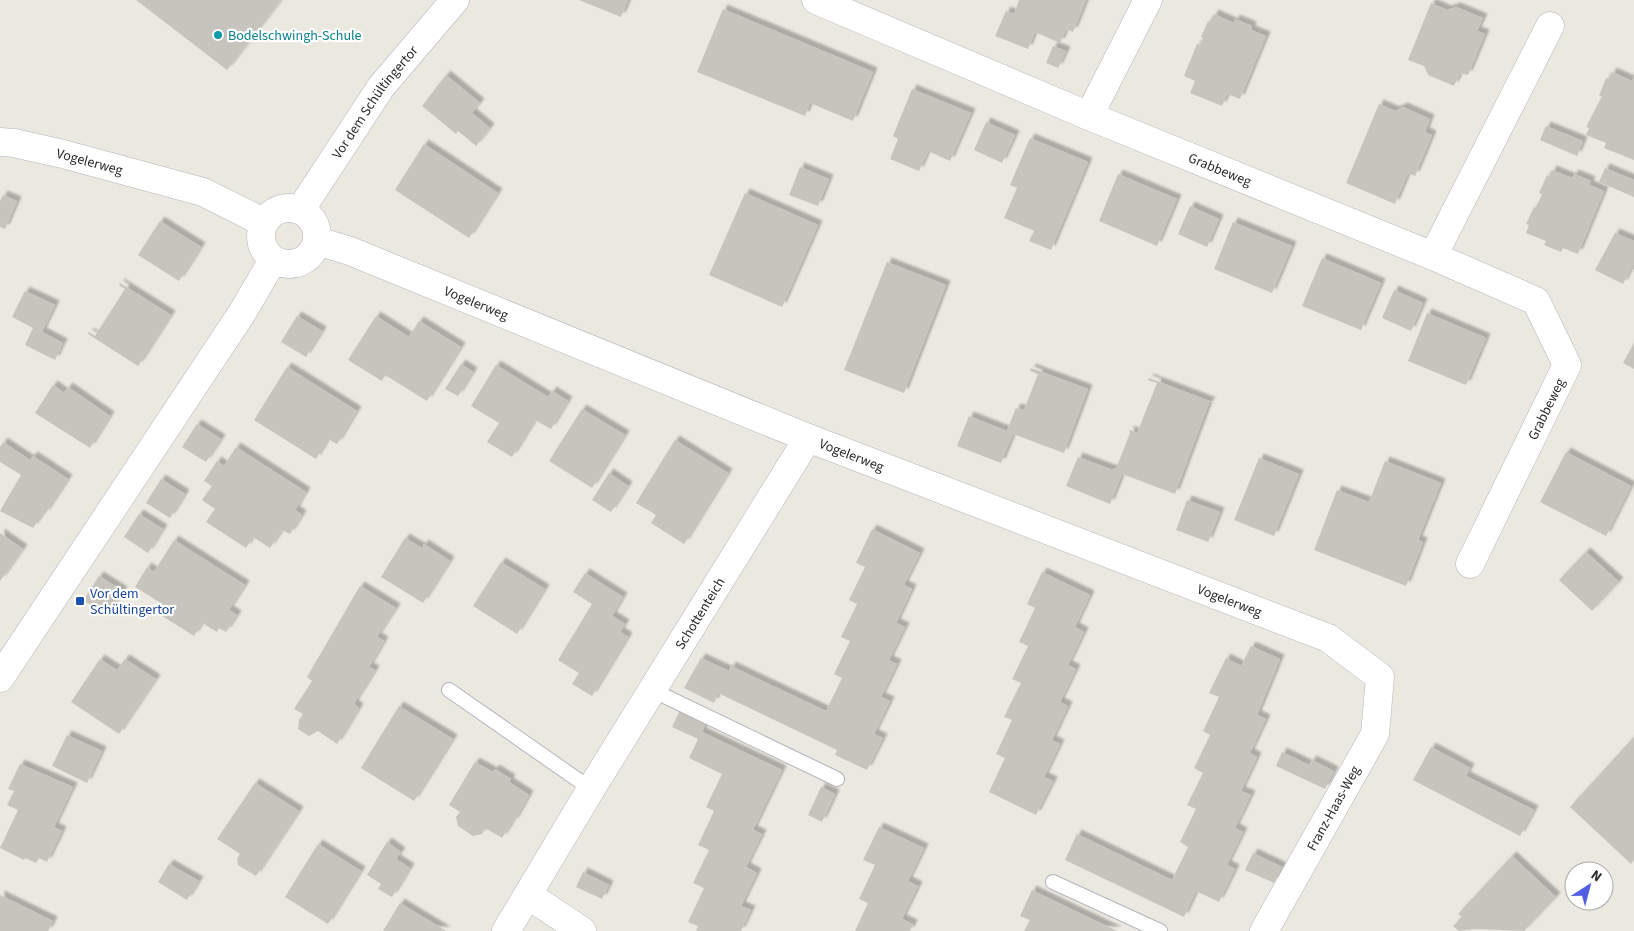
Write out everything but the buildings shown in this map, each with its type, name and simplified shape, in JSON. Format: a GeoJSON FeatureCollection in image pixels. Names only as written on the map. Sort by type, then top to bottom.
{"type":"FeatureCollection","features":[{"type":"Feature","properties":{"kind":"street","name":"Vor dem Schültingertor"},"geometry":{"type":"LineString","coordinates":[[301,209],[381,87],[455,0]]}},
{"type":"Feature","properties":{"kind":"street","name":"Grabbeweg"},"geometry":{"type":"LineString","coordinates":[[816,0],[1089,116],[1433,256],[1536,301],[1567,365],[1470,564]]}},
{"type":"Feature","properties":{"kind":"street"},"geometry":{"type":"LineString","coordinates":[[1089,116],[1148,0]]}},
{"type":"Feature","properties":{"kind":"street"},"geometry":{"type":"LineString","coordinates":[[1433,256],[1550,26]]}},
{"type":"Feature","properties":{"kind":"street","name":"Vogelerweg"},"geometry":{"type":"LineString","coordinates":[[0,142],[14,143],[63,154],[203,192],[263,222]]}},
{"type":"Feature","properties":{"kind":"street"},"geometry":{"type":"LineString","coordinates":[[278,208],[301,209],[316,224],[318,241],[308,257],[292,264],[273,260],[261,243],[263,222],[278,208]]}},
{"type":"Feature","properties":{"kind":"street","name":"Vogelerweg"},"geometry":{"type":"LineString","coordinates":[[318,241],[359,255],[808,438],[1328,638],[1380,677]]}},
{"type":"Feature","properties":{"kind":"street"},"geometry":{"type":"LineString","coordinates":[[0,678],[242,313],[273,260]]}},
{"type":"Feature","properties":{"kind":"street","name":"Schottenteich"},"geometry":{"type":"LineString","coordinates":[[506,931],[590,789],[808,438]]}},
{"type":"Feature","properties":{"kind":"street","name":"Franz-Haas-Weg"},"geometry":{"type":"LineString","coordinates":[[1264,931],[1375,734],[1380,677]]}},
{"type":"Feature","properties":{"kind":"street"},"geometry":{"type":"LineString","coordinates":[[528,896],[582,931]]}},
{"type":"Feature","properties":{"kind":"lane"},"geometry":{"type":"LineString","coordinates":[[449,690],[590,789]]}},
{"type":"Feature","properties":{"kind":"lane"},"geometry":{"type":"LineString","coordinates":[[652,690],[837,780]]}},
{"type":"Feature","properties":{"kind":"lane"},"geometry":{"type":"LineString","coordinates":[[1053,882],[1160,931]]}},
{"type":"Feature","properties":{"kind":"place","name":"Bodelschwingh-Schule"},"geometry":{"type":"Point","coordinates":[218,35]}},
{"type":"Feature","properties":{"kind":"place","name":"Vor dem Schültingertor"},"geometry":{"type":"Point","coordinates":[80,601]}}]}
